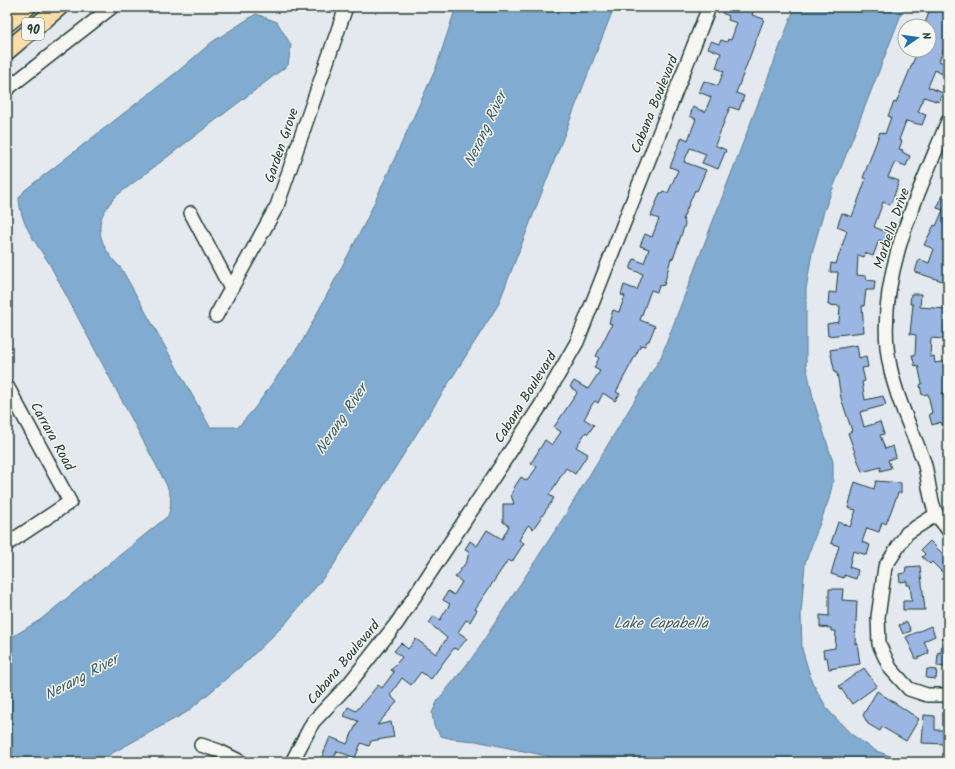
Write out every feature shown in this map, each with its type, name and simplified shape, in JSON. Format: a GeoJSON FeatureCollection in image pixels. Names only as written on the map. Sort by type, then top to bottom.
{"type":"FeatureCollection","features":[{"type":"Feature","properties":{"kind":"main road","name":"90"},"geometry":{"type":"LineString","coordinates":[[7,23],[28,7]]}},
{"type":"Feature","properties":{"kind":"main road","name":"90"},"geometry":{"type":"LineString","coordinates":[[7,51],[59,7]]}},
{"type":"Feature","properties":{"kind":"street"},"geometry":{"type":"LineString","coordinates":[[7,89],[112,7]]}},
{"type":"Feature","properties":{"kind":"street","name":"Garden Grove"},"geometry":{"type":"LineString","coordinates":[[216,316],[230,287],[276,206],[346,7]]}},
{"type":"Feature","properties":{"kind":"street","name":"Cabana Boulevard"},"geometry":{"type":"LineString","coordinates":[[292,762],[313,722],[348,685],[402,616],[541,405],[578,342],[709,7]]}},
{"type":"Feature","properties":{"kind":"street","name":"Marbella Drive"},"geometry":{"type":"LineString","coordinates":[[948,121],[901,240],[892,271],[887,303],[887,348],[901,408],[924,464],[937,514],[948,530]]}},
{"type":"Feature","properties":{"kind":"street"},"geometry":{"type":"LineString","coordinates":[[191,213],[230,287]]}},
{"type":"Feature","properties":{"kind":"street","name":"Carrara Road"},"geometry":{"type":"LineString","coordinates":[[7,386],[70,502],[7,544]]}},
{"type":"Feature","properties":{"kind":"street"},"geometry":{"type":"LineString","coordinates":[[937,514],[907,532],[885,567],[878,616],[879,644],[890,668],[909,689],[927,695],[948,694]]}},
{"type":"Feature","properties":{"kind":"street"},"geometry":{"type":"LineString","coordinates":[[201,745],[219,751],[241,762]]}},
{"type":"Feature","properties":{"kind":"water","name":"Nerang River"},"geometry":{"type":"Polygon","coordinates":[[[456,7],[614,7],[498,305],[333,566],[286,623],[247,661],[187,712],[96,762],[7,762],[7,640],[40,620],[168,516],[171,502],[170,493],[164,480],[49,263],[34,240],[22,216],[19,198],[25,190],[177,72],[212,42],[256,14],[277,22],[291,45],[288,65],[116,196],[104,212],[100,227],[106,249],[121,268],[210,427],[238,427],[254,409],[303,340],[365,223],[436,68],[456,7]]]}},
{"type":"Feature","properties":{"kind":"water","name":"Lake Capabella"},"geometry":{"type":"Polygon","coordinates":[[[795,7],[904,7],[900,18],[897,18],[897,25],[824,211],[812,253],[806,289],[806,365],[814,402],[833,462],[833,481],[829,499],[805,563],[801,614],[802,649],[812,682],[828,710],[851,734],[876,751],[908,762],[567,762],[561,759],[476,741],[453,739],[441,736],[434,726],[432,713],[438,700],[472,658],[564,517],[661,357],[795,7]]]}},
{"type":"Feature","properties":{"kind":"building"},"geometry":{"type":"Polygon","coordinates":[[[725,7],[755,7],[752,15],[764,19],[736,93],[744,96],[739,110],[730,107],[715,145],[726,150],[718,169],[702,163],[706,154],[690,148],[684,162],[706,170],[697,191],[695,190],[683,218],[685,224],[673,259],[671,258],[664,285],[659,286],[657,292],[651,290],[640,320],[655,326],[649,341],[647,341],[645,346],[641,345],[616,392],[620,394],[615,401],[603,393],[598,403],[595,401],[593,403],[584,419],[594,425],[588,434],[586,432],[576,447],[588,454],[575,474],[566,468],[549,495],[554,498],[542,516],[533,529],[528,525],[519,540],[524,543],[512,562],[508,560],[475,609],[477,610],[470,622],[466,620],[458,632],[467,638],[458,650],[454,648],[431,679],[421,672],[411,685],[402,678],[390,695],[397,702],[377,725],[391,722],[394,737],[371,741],[369,746],[361,743],[355,758],[337,751],[332,762],[320,762],[330,737],[347,744],[358,721],[344,716],[348,707],[356,711],[378,685],[382,688],[394,672],[391,670],[402,657],[394,651],[401,643],[408,649],[416,639],[436,654],[447,638],[429,623],[434,616],[440,620],[450,604],[443,600],[448,591],[454,595],[462,582],[455,577],[467,561],[469,551],[465,549],[470,541],[477,546],[487,530],[502,539],[509,526],[503,522],[503,504],[514,504],[511,495],[515,486],[521,477],[527,481],[537,467],[531,463],[545,440],[552,445],[561,432],[554,427],[577,393],[570,387],[574,381],[588,389],[600,371],[594,368],[599,358],[596,356],[612,324],[609,323],[613,310],[619,312],[625,296],[621,295],[624,285],[637,290],[643,274],[630,269],[634,259],[644,263],[649,249],[640,246],[645,234],[652,237],[659,219],[651,216],[660,193],[663,191],[668,193],[678,170],[670,167],[682,137],[688,140],[696,119],[690,116],[693,107],[705,112],[711,97],[699,92],[704,81],[718,86],[724,71],[716,68],[721,53],[708,48],[711,41],[719,44],[721,40],[727,42],[728,39],[731,40],[737,23],[728,20],[729,16],[722,13],[725,7]]]}},
{"type":"Feature","properties":{"kind":"building"},"geometry":{"type":"Polygon","coordinates":[[[931,7],[948,7],[948,48],[945,46],[939,61],[946,64],[942,74],[935,70],[928,87],[943,93],[939,102],[924,97],[918,112],[926,115],[922,125],[906,121],[899,140],[902,141],[899,149],[903,150],[902,152],[910,156],[906,166],[895,162],[888,177],[899,181],[890,205],[883,202],[874,227],[889,233],[886,242],[879,240],[873,256],[865,253],[864,257],[858,255],[857,275],[866,276],[867,280],[875,281],[874,290],[866,290],[864,306],[862,306],[864,332],[828,336],[827,324],[839,322],[840,306],[828,305],[829,292],[836,293],[838,272],[830,272],[831,263],[836,264],[847,231],[837,227],[842,213],[852,217],[866,179],[863,178],[880,132],[885,134],[891,117],[888,116],[894,102],[896,103],[915,58],[937,58],[937,18],[927,18],[931,7]]]}},
{"type":"Feature","properties":{"kind":"building"},"geometry":{"type":"Polygon","coordinates":[[[942,197],[947,199],[948,197],[948,283],[915,272],[919,259],[929,263],[934,249],[924,245],[934,225],[936,226],[943,210],[937,208],[942,197]]]}},
{"type":"Feature","properties":{"kind":"building"},"geometry":{"type":"Polygon","coordinates":[[[911,294],[921,294],[920,307],[948,309],[943,339],[931,338],[930,357],[934,356],[935,363],[948,361],[948,392],[942,393],[946,409],[948,408],[948,437],[946,437],[941,422],[932,425],[929,414],[932,413],[928,394],[922,395],[920,385],[922,384],[918,365],[915,366],[912,355],[915,355],[916,335],[910,334],[913,304],[910,304],[911,294]]]}},
{"type":"Feature","properties":{"kind":"building"},"geometry":{"type":"Polygon","coordinates":[[[857,345],[859,358],[866,356],[868,367],[862,368],[865,381],[862,382],[865,400],[883,396],[886,405],[860,412],[864,427],[880,422],[884,434],[880,435],[885,449],[893,446],[896,457],[888,460],[891,468],[880,471],[881,467],[862,472],[848,433],[852,431],[841,398],[837,373],[835,373],[830,350],[857,345]]]}},
{"type":"Feature","properties":{"kind":"building"},"geometry":{"type":"Polygon","coordinates":[[[876,481],[901,483],[901,493],[898,493],[886,524],[882,522],[879,532],[867,528],[862,542],[870,545],[867,555],[853,551],[849,567],[858,570],[856,579],[844,575],[844,578],[831,574],[839,546],[831,543],[838,522],[850,527],[856,510],[848,508],[855,482],[874,489],[876,481]]]}},
{"type":"Feature","properties":{"kind":"building"},"geometry":{"type":"Polygon","coordinates":[[[930,541],[948,559],[948,578],[932,562],[930,564],[922,557],[925,554],[921,550],[930,541]]]}},
{"type":"Feature","properties":{"kind":"building"},"geometry":{"type":"Polygon","coordinates":[[[920,566],[925,610],[903,610],[903,601],[912,601],[910,585],[907,585],[907,581],[900,582],[899,574],[905,573],[906,567],[920,566]]]}},
{"type":"Feature","properties":{"kind":"building"},"geometry":{"type":"Polygon","coordinates":[[[829,589],[843,589],[842,600],[857,601],[855,644],[857,643],[860,664],[829,669],[827,657],[824,658],[823,650],[835,648],[836,631],[831,631],[831,628],[820,627],[820,615],[829,616],[829,589]]]}},
{"type":"Feature","properties":{"kind":"building"},"geometry":{"type":"Polygon","coordinates":[[[907,622],[911,631],[903,634],[899,625],[907,622]]]}},
{"type":"Feature","properties":{"kind":"building"},"geometry":{"type":"Polygon","coordinates":[[[931,626],[935,636],[924,641],[929,653],[916,659],[906,637],[931,626]]]}},
{"type":"Feature","properties":{"kind":"building"},"geometry":{"type":"Polygon","coordinates":[[[942,638],[948,638],[948,667],[937,666],[938,652],[941,653],[942,638]]]}},
{"type":"Feature","properties":{"kind":"building"},"geometry":{"type":"Polygon","coordinates":[[[864,668],[877,686],[852,704],[839,686],[864,668]]]}},
{"type":"Feature","properties":{"kind":"building"},"geometry":{"type":"Polygon","coordinates":[[[927,669],[937,670],[936,679],[926,678],[927,669]]]}},
{"type":"Feature","properties":{"kind":"building"},"geometry":{"type":"Polygon","coordinates":[[[877,691],[919,719],[906,741],[882,727],[880,731],[868,724],[863,715],[877,691]]]}},
{"type":"Feature","properties":{"kind":"building"},"geometry":{"type":"Polygon","coordinates":[[[924,715],[935,716],[935,730],[946,730],[945,744],[922,743],[924,715]]]}}]}
